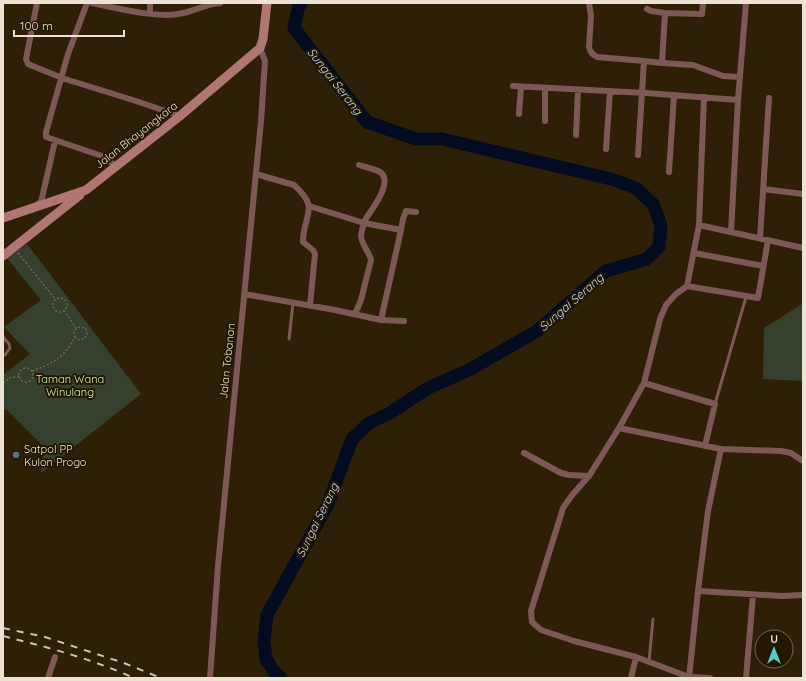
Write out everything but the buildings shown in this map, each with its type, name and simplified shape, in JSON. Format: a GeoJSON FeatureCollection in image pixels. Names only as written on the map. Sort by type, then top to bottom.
{"type":"FeatureCollection","features":[{"type":"Feature","properties":{"kind":"main road"},"geometry":{"type":"LineString","coordinates":[[260,48],[263,39],[267,3]]}},
{"type":"Feature","properties":{"kind":"main road","name":"Jalan Bhayangkara"},"geometry":{"type":"LineString","coordinates":[[3,218],[86,190],[180,116],[260,48]]}},
{"type":"Feature","properties":{"kind":"main road"},"geometry":{"type":"LineString","coordinates":[[3,256],[86,190]]}},
{"type":"Feature","properties":{"kind":"street"},"geometry":{"type":"LineString","coordinates":[[37,3],[27,62],[30,66],[62,78],[180,116]]}},
{"type":"Feature","properties":{"kind":"street"},"geometry":{"type":"LineString","coordinates":[[87,3],[68,54],[46,132],[47,139],[102,156],[116,166]]}},
{"type":"Feature","properties":{"kind":"street"},"geometry":{"type":"LineString","coordinates":[[92,3],[169,15],[179,14],[207,5],[220,3]]}},
{"type":"Feature","properties":{"kind":"street"},"geometry":{"type":"LineString","coordinates":[[150,3],[150,13]]}},
{"type":"Feature","properties":{"kind":"street"},"geometry":{"type":"LineString","coordinates":[[589,3],[591,16],[589,51],[597,57],[693,65],[723,76],[740,77]]}},
{"type":"Feature","properties":{"kind":"street"},"geometry":{"type":"LineString","coordinates":[[647,9],[665,13],[702,14],[703,3]]}},
{"type":"Feature","properties":{"kind":"street"},"geometry":{"type":"LineString","coordinates":[[731,232],[738,100],[746,3]]}},
{"type":"Feature","properties":{"kind":"street"},"geometry":{"type":"LineString","coordinates":[[662,63],[665,13]]}},
{"type":"Feature","properties":{"kind":"street","name":"Jalan Tobanan"},"geometry":{"type":"LineString","coordinates":[[210,678],[218,566],[256,174],[265,61],[260,48]]}},
{"type":"Feature","properties":{"kind":"street"},"geometry":{"type":"LineString","coordinates":[[638,155],[644,61]]}},
{"type":"Feature","properties":{"kind":"street"},"geometry":{"type":"LineString","coordinates":[[513,86],[738,100]]}},
{"type":"Feature","properties":{"kind":"street"},"geometry":{"type":"LineString","coordinates":[[519,114],[521,87]]}},
{"type":"Feature","properties":{"kind":"street"},"geometry":{"type":"LineString","coordinates":[[545,88],[545,121]]}},
{"type":"Feature","properties":{"kind":"street"},"geometry":{"type":"LineString","coordinates":[[576,135],[578,90]]}},
{"type":"Feature","properties":{"kind":"street"},"geometry":{"type":"LineString","coordinates":[[606,149],[610,91]]}},
{"type":"Feature","properties":{"kind":"street"},"geometry":{"type":"LineString","coordinates":[[669,172],[674,95]]}},
{"type":"Feature","properties":{"kind":"street"},"geometry":{"type":"LineString","coordinates":[[704,97],[699,225],[687,286],[671,298],[663,312],[644,384],[619,428],[588,476],[563,508],[531,611],[532,622],[541,630],[574,642],[649,661],[688,677],[710,678]]}},
{"type":"Feature","properties":{"kind":"street"},"geometry":{"type":"LineString","coordinates":[[760,238],[769,98]]}},
{"type":"Feature","properties":{"kind":"street"},"geometry":{"type":"LineString","coordinates":[[29,210],[38,204],[42,198],[55,141]]}},
{"type":"Feature","properties":{"kind":"street"},"geometry":{"type":"LineString","coordinates":[[355,314],[361,300],[371,260],[362,241],[362,230],[364,223],[381,195],[384,180],[383,175],[379,172],[359,165]]}},
{"type":"Feature","properties":{"kind":"street"},"geometry":{"type":"LineString","coordinates":[[256,174],[294,186],[307,200],[309,206],[303,242],[313,250],[315,254],[310,306]]}},
{"type":"Feature","properties":{"kind":"street"},"geometry":{"type":"LineString","coordinates":[[763,189],[803,194]]}},
{"type":"Feature","properties":{"kind":"street"},"geometry":{"type":"LineString","coordinates":[[309,206],[364,223],[401,230]]}},
{"type":"Feature","properties":{"kind":"street"},"geometry":{"type":"LineString","coordinates":[[381,320],[403,219],[406,212],[416,212]]}},
{"type":"Feature","properties":{"kind":"street"},"geometry":{"type":"LineString","coordinates":[[699,225],[803,248]]}},
{"type":"Feature","properties":{"kind":"street"},"geometry":{"type":"LineString","coordinates":[[687,286],[758,298],[768,240]]}},
{"type":"Feature","properties":{"kind":"street"},"geometry":{"type":"LineString","coordinates":[[694,253],[764,266]]}},
{"type":"Feature","properties":{"kind":"street"},"geometry":{"type":"LineString","coordinates":[[244,294],[381,320],[404,321]]}},
{"type":"Feature","properties":{"kind":"street"},"geometry":{"type":"LineString","coordinates":[[644,384],[715,404],[706,446]]}},
{"type":"Feature","properties":{"kind":"street"},"geometry":{"type":"LineString","coordinates":[[619,428],[721,449],[781,450],[791,453],[803,460]]}},
{"type":"Feature","properties":{"kind":"street"},"geometry":{"type":"LineString","coordinates":[[688,677],[708,511],[721,449]]}},
{"type":"Feature","properties":{"kind":"street"},"geometry":{"type":"LineString","coordinates":[[524,453],[561,473],[588,476]]}},
{"type":"Feature","properties":{"kind":"street"},"geometry":{"type":"LineString","coordinates":[[698,591],[753,595],[803,595]]}},
{"type":"Feature","properties":{"kind":"street"},"geometry":{"type":"LineString","coordinates":[[746,678],[753,595]]}},
{"type":"Feature","properties":{"kind":"street"},"geometry":{"type":"LineString","coordinates":[[48,678],[55,657]]}},
{"type":"Feature","properties":{"kind":"street"},"geometry":{"type":"LineString","coordinates":[[631,678],[636,657]]}},
{"type":"Feature","properties":{"kind":"lane"},"geometry":{"type":"LineString","coordinates":[[715,404],[747,296]]}},
{"type":"Feature","properties":{"kind":"lane"},"geometry":{"type":"LineString","coordinates":[[289,339],[293,303]]}},
{"type":"Feature","properties":{"kind":"lane"},"geometry":{"type":"LineString","coordinates":[[3,337],[9,344],[10,348],[5,355]]}},
{"type":"Feature","properties":{"kind":"lane"},"geometry":{"type":"LineString","coordinates":[[649,661],[653,619]]}},
{"type":"Feature","properties":{"kind":"path"},"geometry":{"type":"LineString","coordinates":[[14,247],[56,300]]}},
{"type":"Feature","properties":{"kind":"path"},"geometry":{"type":"LineString","coordinates":[[60,298],[65,301],[66,306],[64,310],[59,312],[55,309],[53,304],[56,300],[60,298]]}},
{"type":"Feature","properties":{"kind":"path"},"geometry":{"type":"LineString","coordinates":[[64,310],[76,328]]}},
{"type":"Feature","properties":{"kind":"path"},"geometry":{"type":"LineString","coordinates":[[32,372],[46,366],[66,353],[75,338],[74,333],[76,328]]}},
{"type":"Feature","properties":{"kind":"path"},"geometry":{"type":"LineString","coordinates":[[75,338],[82,340],[87,334],[84,328],[76,328]]}},
{"type":"Feature","properties":{"kind":"path"},"geometry":{"type":"LineString","coordinates":[[20,376],[23,369],[28,369],[32,372]]}},
{"type":"Feature","properties":{"kind":"path"},"geometry":{"type":"LineString","coordinates":[[20,376],[20,378],[24,381],[30,381],[33,376],[32,372]]}},
{"type":"Feature","properties":{"kind":"path"},"geometry":{"type":"LineString","coordinates":[[3,383],[10,378],[20,376]]}},
{"type":"Feature","properties":{"kind":"green space","name":"Taman Wana Winulang"},"geometry":{"type":"Polygon","coordinates":[[[27,244],[141,394],[41,473],[43,446],[6,409],[3,411],[3,375],[30,354],[4,327],[41,300],[7,258],[27,244]]]}},
{"type":"Feature","properties":{"kind":"green space"},"geometry":{"type":"Polygon","coordinates":[[[802,304],[803,381],[763,379],[764,328],[802,304]]]}},
{"type":"Feature","properties":{"kind":"waterway","name":"Sungai Serang"},"geometry":{"type":"LineString","coordinates":[[281,678],[275,673],[266,659],[264,641],[267,615],[328,504],[352,439],[369,423],[390,413],[428,388],[469,370],[537,331],[606,271],[647,259],[659,247],[661,225],[653,204],[636,188],[611,179],[442,139],[416,139],[367,122],[294,28],[298,9],[301,3]]}},
{"type":"Feature","properties":{"kind":"railway"},"geometry":{"type":"LineString","coordinates":[[3,628],[45,637],[124,663],[161,678]]}},
{"type":"Feature","properties":{"kind":"railway"},"geometry":{"type":"LineString","coordinates":[[3,636],[86,659],[134,678]]}},
{"type":"Feature","properties":{"kind":"place","name":"Satpol PP Kulon Progo"},"geometry":{"type":"Point","coordinates":[16,455]}}]}
